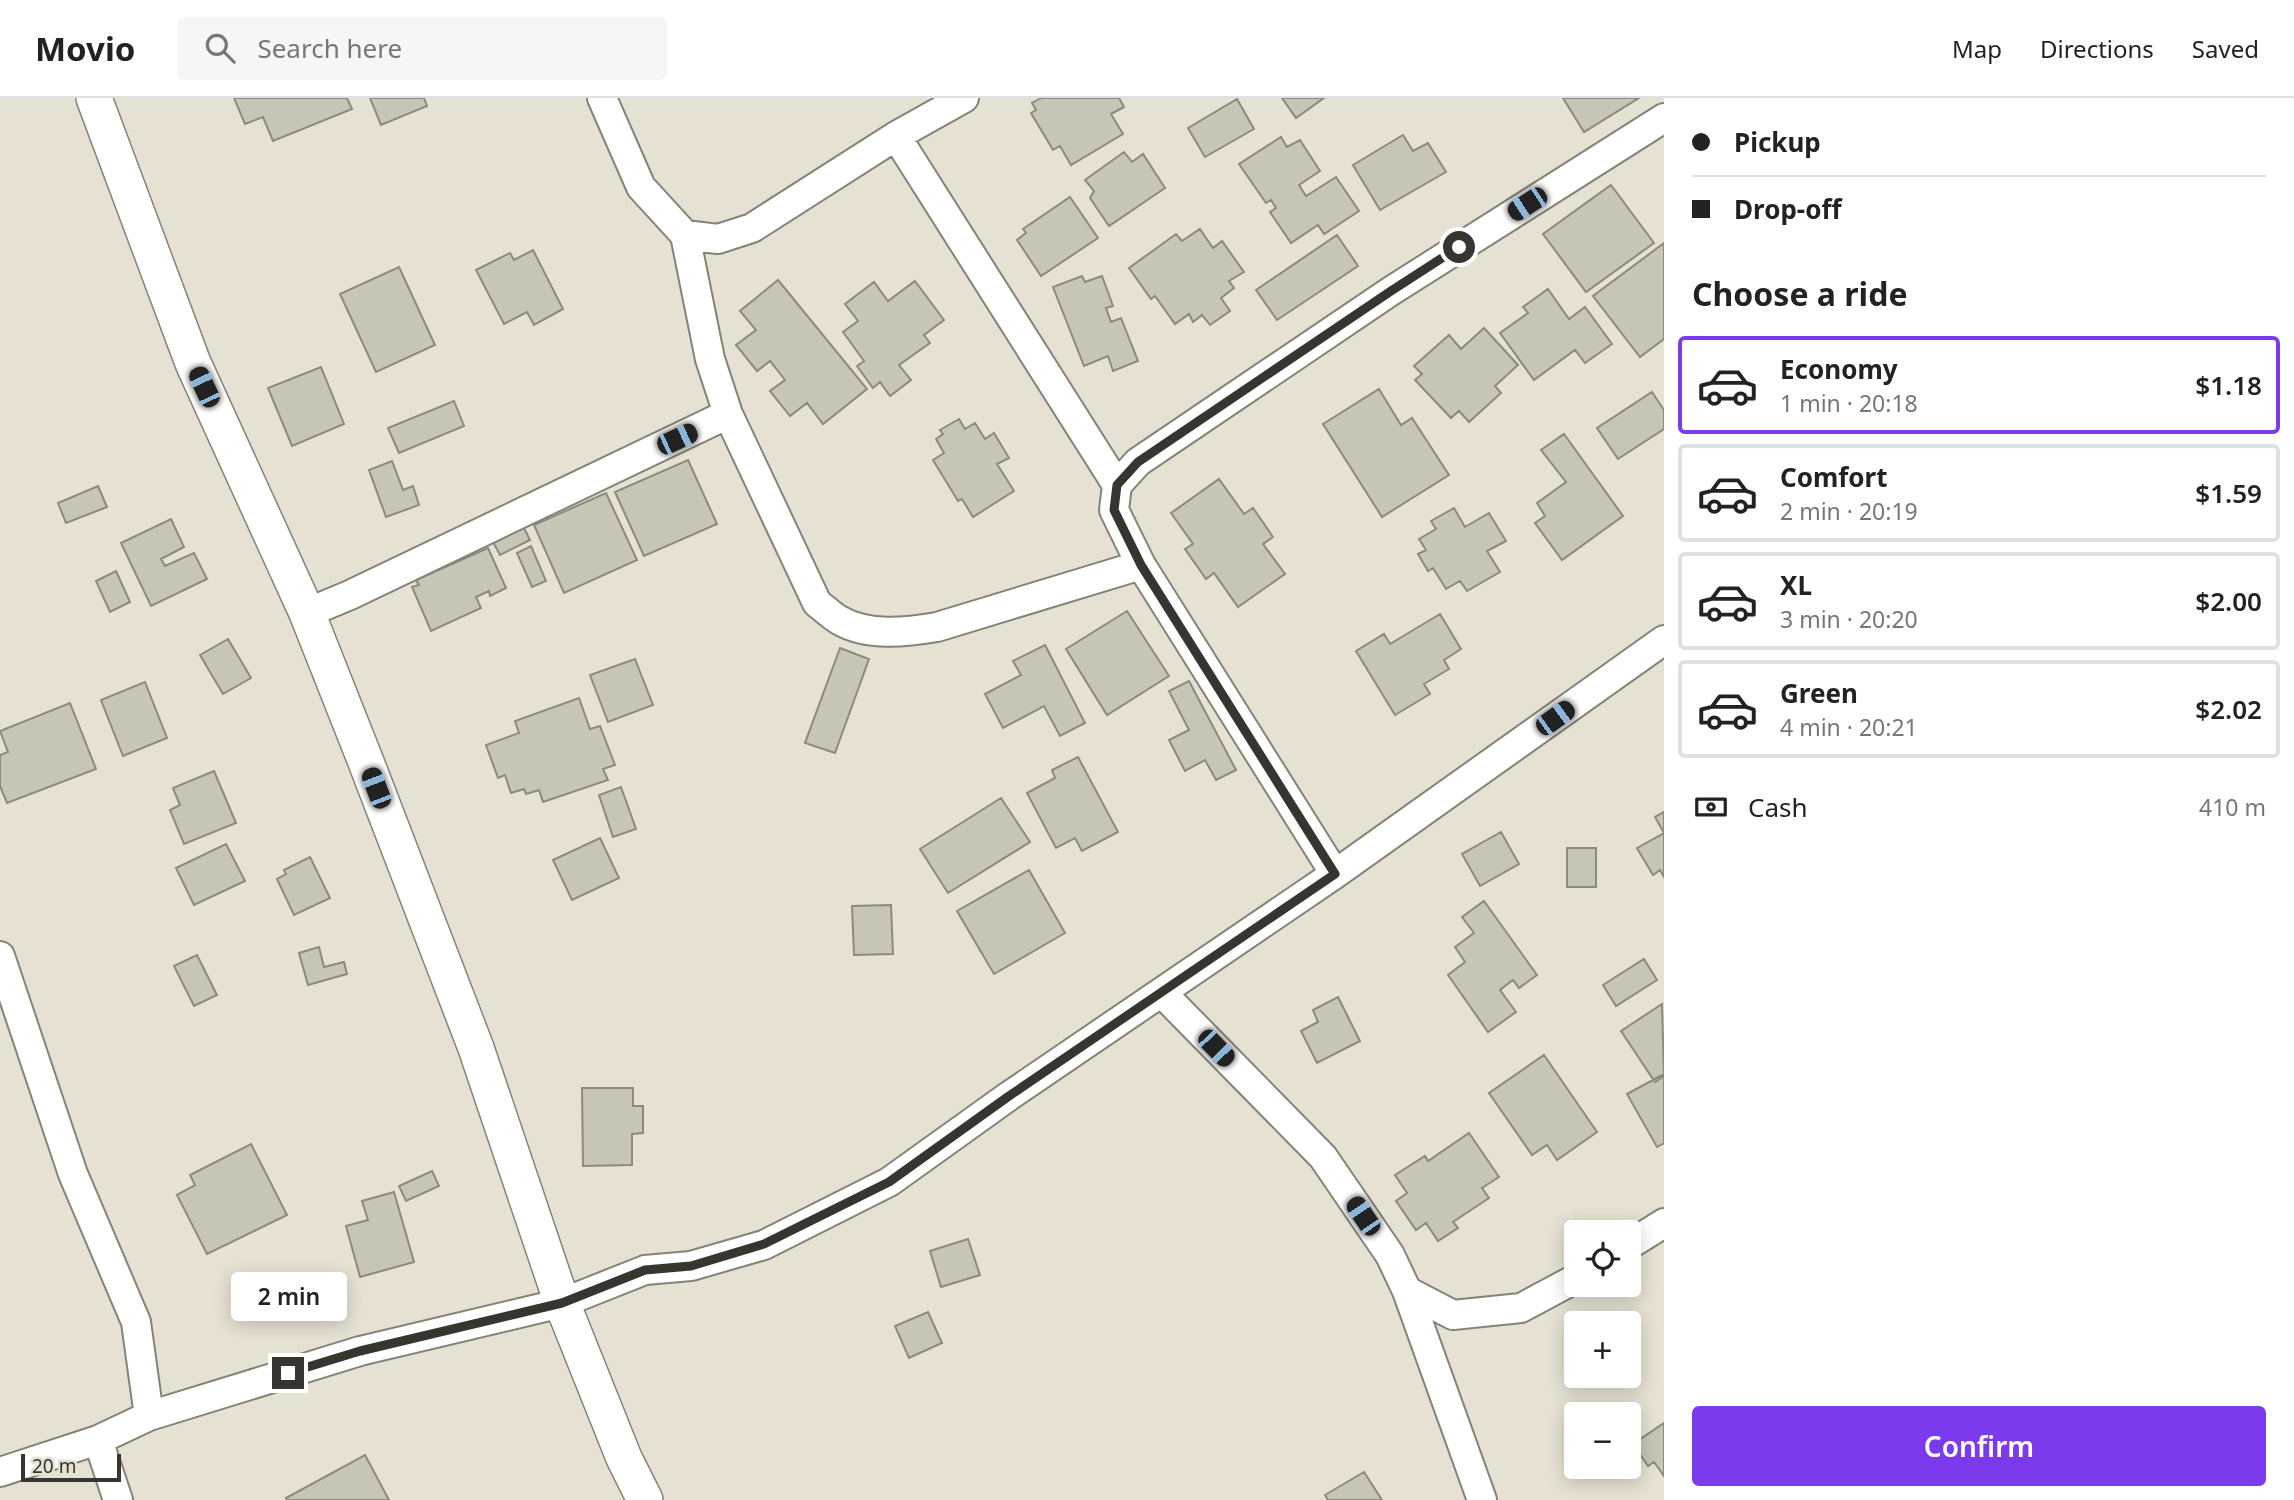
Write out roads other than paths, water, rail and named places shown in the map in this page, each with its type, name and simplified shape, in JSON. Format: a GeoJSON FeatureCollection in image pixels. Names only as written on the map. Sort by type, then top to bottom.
{"type":"FeatureCollection","features":[{"type":"Feature","properties":{"kind":"street"},"geometry":{"type":"LineString","coordinates":[[94,98],[193,363],[307,613],[476,1048],[562,1303],[624,1458],[646,1500]]}},
{"type":"Feature","properties":{"kind":"street"},"geometry":{"type":"LineString","coordinates":[[601,98],[641,187],[685,235],[710,359],[728,414],[817,603],[841,621],[863,629],[904,632],[937,627],[1141,565]]}},
{"type":"Feature","properties":{"kind":"street"},"geometry":{"type":"LineString","coordinates":[[685,235],[718,239],[752,228],[896,136],[964,98]]}},
{"type":"Feature","properties":{"kind":"street"},"geometry":{"type":"LineString","coordinates":[[1335,874],[1141,565],[1114,510],[1117,485],[1138,462],[1379,298],[1664,118]]}},
{"type":"Feature","properties":{"kind":"street"},"geometry":{"type":"LineString","coordinates":[[896,136],[1117,485]]}},
{"type":"Feature","properties":{"kind":"street"},"geometry":{"type":"LineString","coordinates":[[307,613],[350,595],[728,414]]}},
{"type":"Feature","properties":{"kind":"street"},"geometry":{"type":"LineString","coordinates":[[0,1472],[98,1440],[149,1416],[360,1351],[562,1303],[645,1270],[691,1266],[764,1244],[889,1182],[1009,1096],[1335,874],[1664,640]]}},
{"type":"Feature","properties":{"kind":"street"},"geometry":{"type":"LineString","coordinates":[[0,956],[74,1174],[136,1322],[149,1416]]}},
{"type":"Feature","properties":{"kind":"street"},"geometry":{"type":"LineString","coordinates":[[1162,993],[1323,1157],[1390,1255],[1407,1291],[1482,1500]]}},
{"type":"Feature","properties":{"kind":"street"},"geometry":{"type":"LineString","coordinates":[[1641,1237],[1664,1223]]}},
{"type":"Feature","properties":{"kind":"street"},"geometry":{"type":"LineString","coordinates":[[1407,1291],[1453,1315],[1521,1307],[1564,1285]]}},
{"type":"Feature","properties":{"kind":"street"},"geometry":{"type":"LineString","coordinates":[[98,1440],[118,1500]]}}]}
